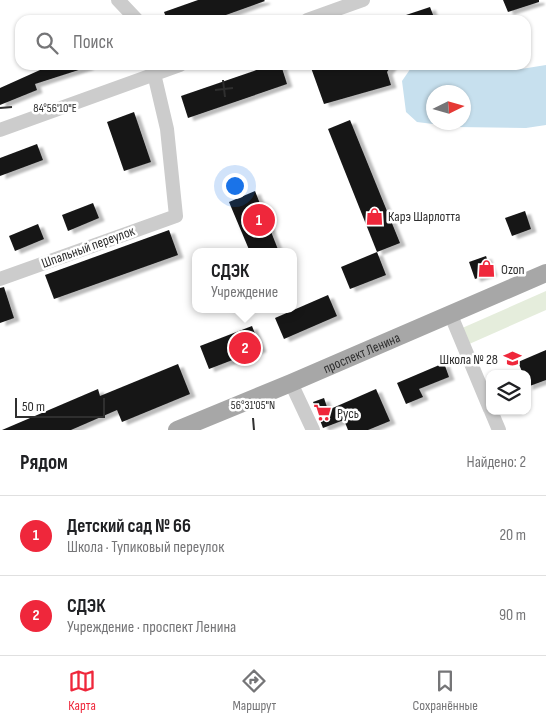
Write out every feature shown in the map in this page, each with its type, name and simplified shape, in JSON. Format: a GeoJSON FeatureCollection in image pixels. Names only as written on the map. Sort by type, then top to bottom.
{"type":"FeatureCollection","features":[{"type":"Feature","properties":{"kind":"main road","name":"проспект Ленина"},"geometry":{"type":"LineString","coordinates":[[176,430],[291,383],[546,273]]}},
{"type":"Feature","properties":{"kind":"street"},"geometry":{"type":"LineString","coordinates":[[118,0],[132,15]]}},
{"type":"Feature","properties":{"kind":"street"},"geometry":{"type":"LineString","coordinates":[[321,15],[363,0]]}},
{"type":"Feature","properties":{"kind":"street"},"geometry":{"type":"LineString","coordinates":[[0,130],[152,70]]}},
{"type":"Feature","properties":{"kind":"street","name":"Шпальный переулок"},"geometry":{"type":"LineString","coordinates":[[0,279],[176,216],[166,129],[152,70]]}},
{"type":"Feature","properties":{"kind":"street"},"geometry":{"type":"LineString","coordinates":[[450,313],[486,400]]}},
{"type":"Feature","properties":{"kind":"street"},"geometry":{"type":"LineString","coordinates":[[291,383],[313,430]]}},
{"type":"Feature","properties":{"kind":"street"},"geometry":{"type":"LineString","coordinates":[[492,415],[498,430]]}},
{"type":"Feature","properties":{"kind":"green space"},"geometry":{"type":"Polygon","coordinates":[[[546,291],[546,310],[467,345],[460,329],[546,291]]]}},
{"type":"Feature","properties":{"kind":"water"},"geometry":{"type":"Polygon","coordinates":[[[546,65],[546,125],[526,128],[471,127],[471,85],[426,85],[426,123],[417,122],[406,112],[402,81],[410,70],[531,70],[531,67],[546,65]]]}},
{"type":"Feature","properties":{"kind":"building"},"geometry":{"type":"Polygon","coordinates":[[[198,0],[265,1],[226,15],[165,15],[164,12],[198,0]]]}},
{"type":"Feature","properties":{"kind":"building"},"geometry":{"type":"Polygon","coordinates":[[[503,0],[539,0],[539,2],[508,12],[503,0]]]}},
{"type":"Feature","properties":{"kind":"building"},"geometry":{"type":"Polygon","coordinates":[[[430,7],[433,15],[406,15],[430,7]]]}},
{"type":"Feature","properties":{"kind":"building"},"geometry":{"type":"Polygon","coordinates":[[[40,70],[79,70],[35,84],[37,90],[0,105],[0,88],[40,70]]]}},
{"type":"Feature","properties":{"kind":"building"},"geometry":{"type":"Polygon","coordinates":[[[256,70],[283,70],[287,84],[188,118],[181,96],[256,70]]]}},
{"type":"Feature","properties":{"kind":"building"},"geometry":{"type":"Polygon","coordinates":[[[312,70],[388,70],[387,72],[391,85],[324,104],[312,70]]]}},
{"type":"Feature","properties":{"kind":"building"},"geometry":{"type":"Polygon","coordinates":[[[134,112],[151,162],[124,171],[107,122],[134,112]]]}},
{"type":"Feature","properties":{"kind":"building"},"geometry":{"type":"Polygon","coordinates":[[[350,120],[400,243],[377,252],[328,129],[350,120]]]}},
{"type":"Feature","properties":{"kind":"building"},"geometry":{"type":"Polygon","coordinates":[[[37,144],[43,160],[0,176],[0,158],[37,144]]]}},
{"type":"Feature","properties":{"kind":"building"},"geometry":{"type":"Polygon","coordinates":[[[255,191],[277,248],[248,248],[229,202],[255,191]]]}},
{"type":"Feature","properties":{"kind":"building"},"geometry":{"type":"Polygon","coordinates":[[[93,203],[99,218],[68,231],[62,215],[93,203]]]}},
{"type":"Feature","properties":{"kind":"building"},"geometry":{"type":"Polygon","coordinates":[[[525,211],[531,229],[512,236],[505,218],[525,211]]]}},
{"type":"Feature","properties":{"kind":"building"},"geometry":{"type":"Polygon","coordinates":[[[38,224],[44,239],[15,251],[9,236],[38,224]]]}},
{"type":"Feature","properties":{"kind":"building"},"geometry":{"type":"Polygon","coordinates":[[[169,230],[178,255],[54,299],[45,275],[169,230]]]}},
{"type":"Feature","properties":{"kind":"building"},"geometry":{"type":"Polygon","coordinates":[[[377,252],[386,275],[350,289],[341,267],[377,252]]]}},
{"type":"Feature","properties":{"kind":"building"},"geometry":{"type":"Polygon","coordinates":[[[486,256],[492,273],[475,279],[469,262],[486,256]]]}},
{"type":"Feature","properties":{"kind":"building"},"geometry":{"type":"Polygon","coordinates":[[[4,287],[14,318],[0,323],[0,288],[4,287]]]}},
{"type":"Feature","properties":{"kind":"building"},"geometry":{"type":"Polygon","coordinates":[[[328,295],[337,316],[284,339],[275,318],[287,313],[297,313],[297,308],[328,295]]]}},
{"type":"Feature","properties":{"kind":"building"},"geometry":{"type":"Polygon","coordinates":[[[252,326],[261,349],[209,369],[200,346],[252,326]]]}},
{"type":"Feature","properties":{"kind":"building"},"geometry":{"type":"Polygon","coordinates":[[[546,350],[546,380],[531,386],[531,370],[521,370],[518,362],[546,350]]]}},
{"type":"Feature","properties":{"kind":"building"},"geometry":{"type":"Polygon","coordinates":[[[444,363],[449,377],[419,389],[423,397],[406,404],[397,383],[444,363]]]}},
{"type":"Feature","properties":{"kind":"building"},"geometry":{"type":"Polygon","coordinates":[[[178,364],[190,394],[122,422],[117,410],[71,430],[2,430],[98,389],[100,396],[178,364]]]}},
{"type":"Feature","properties":{"kind":"building"},"geometry":{"type":"Polygon","coordinates":[[[376,389],[390,421],[368,430],[348,430],[344,420],[323,428],[313,402],[324,398],[328,410],[376,389]]]}},
{"type":"Feature","properties":{"kind":"place","name":"Карэ Шарлотта"},"geometry":{"type":"Point","coordinates":[374,216]}},
{"type":"Feature","properties":{"kind":"place","name":"Детский сад № 66"},"geometry":{"type":"Point","coordinates":[259,220]}},
{"type":"Feature","properties":{"kind":"place","name":"Ozon"},"geometry":{"type":"Point","coordinates":[487,269]}},
{"type":"Feature","properties":{"kind":"place","name":"СДЭК"},"geometry":{"type":"Point","coordinates":[245,348]}},
{"type":"Feature","properties":{"kind":"place","name":"Школа № 28"},"geometry":{"type":"Point","coordinates":[512,359]}},
{"type":"Feature","properties":{"kind":"place","name":"Русь"},"geometry":{"type":"Point","coordinates":[323,413]}}]}
